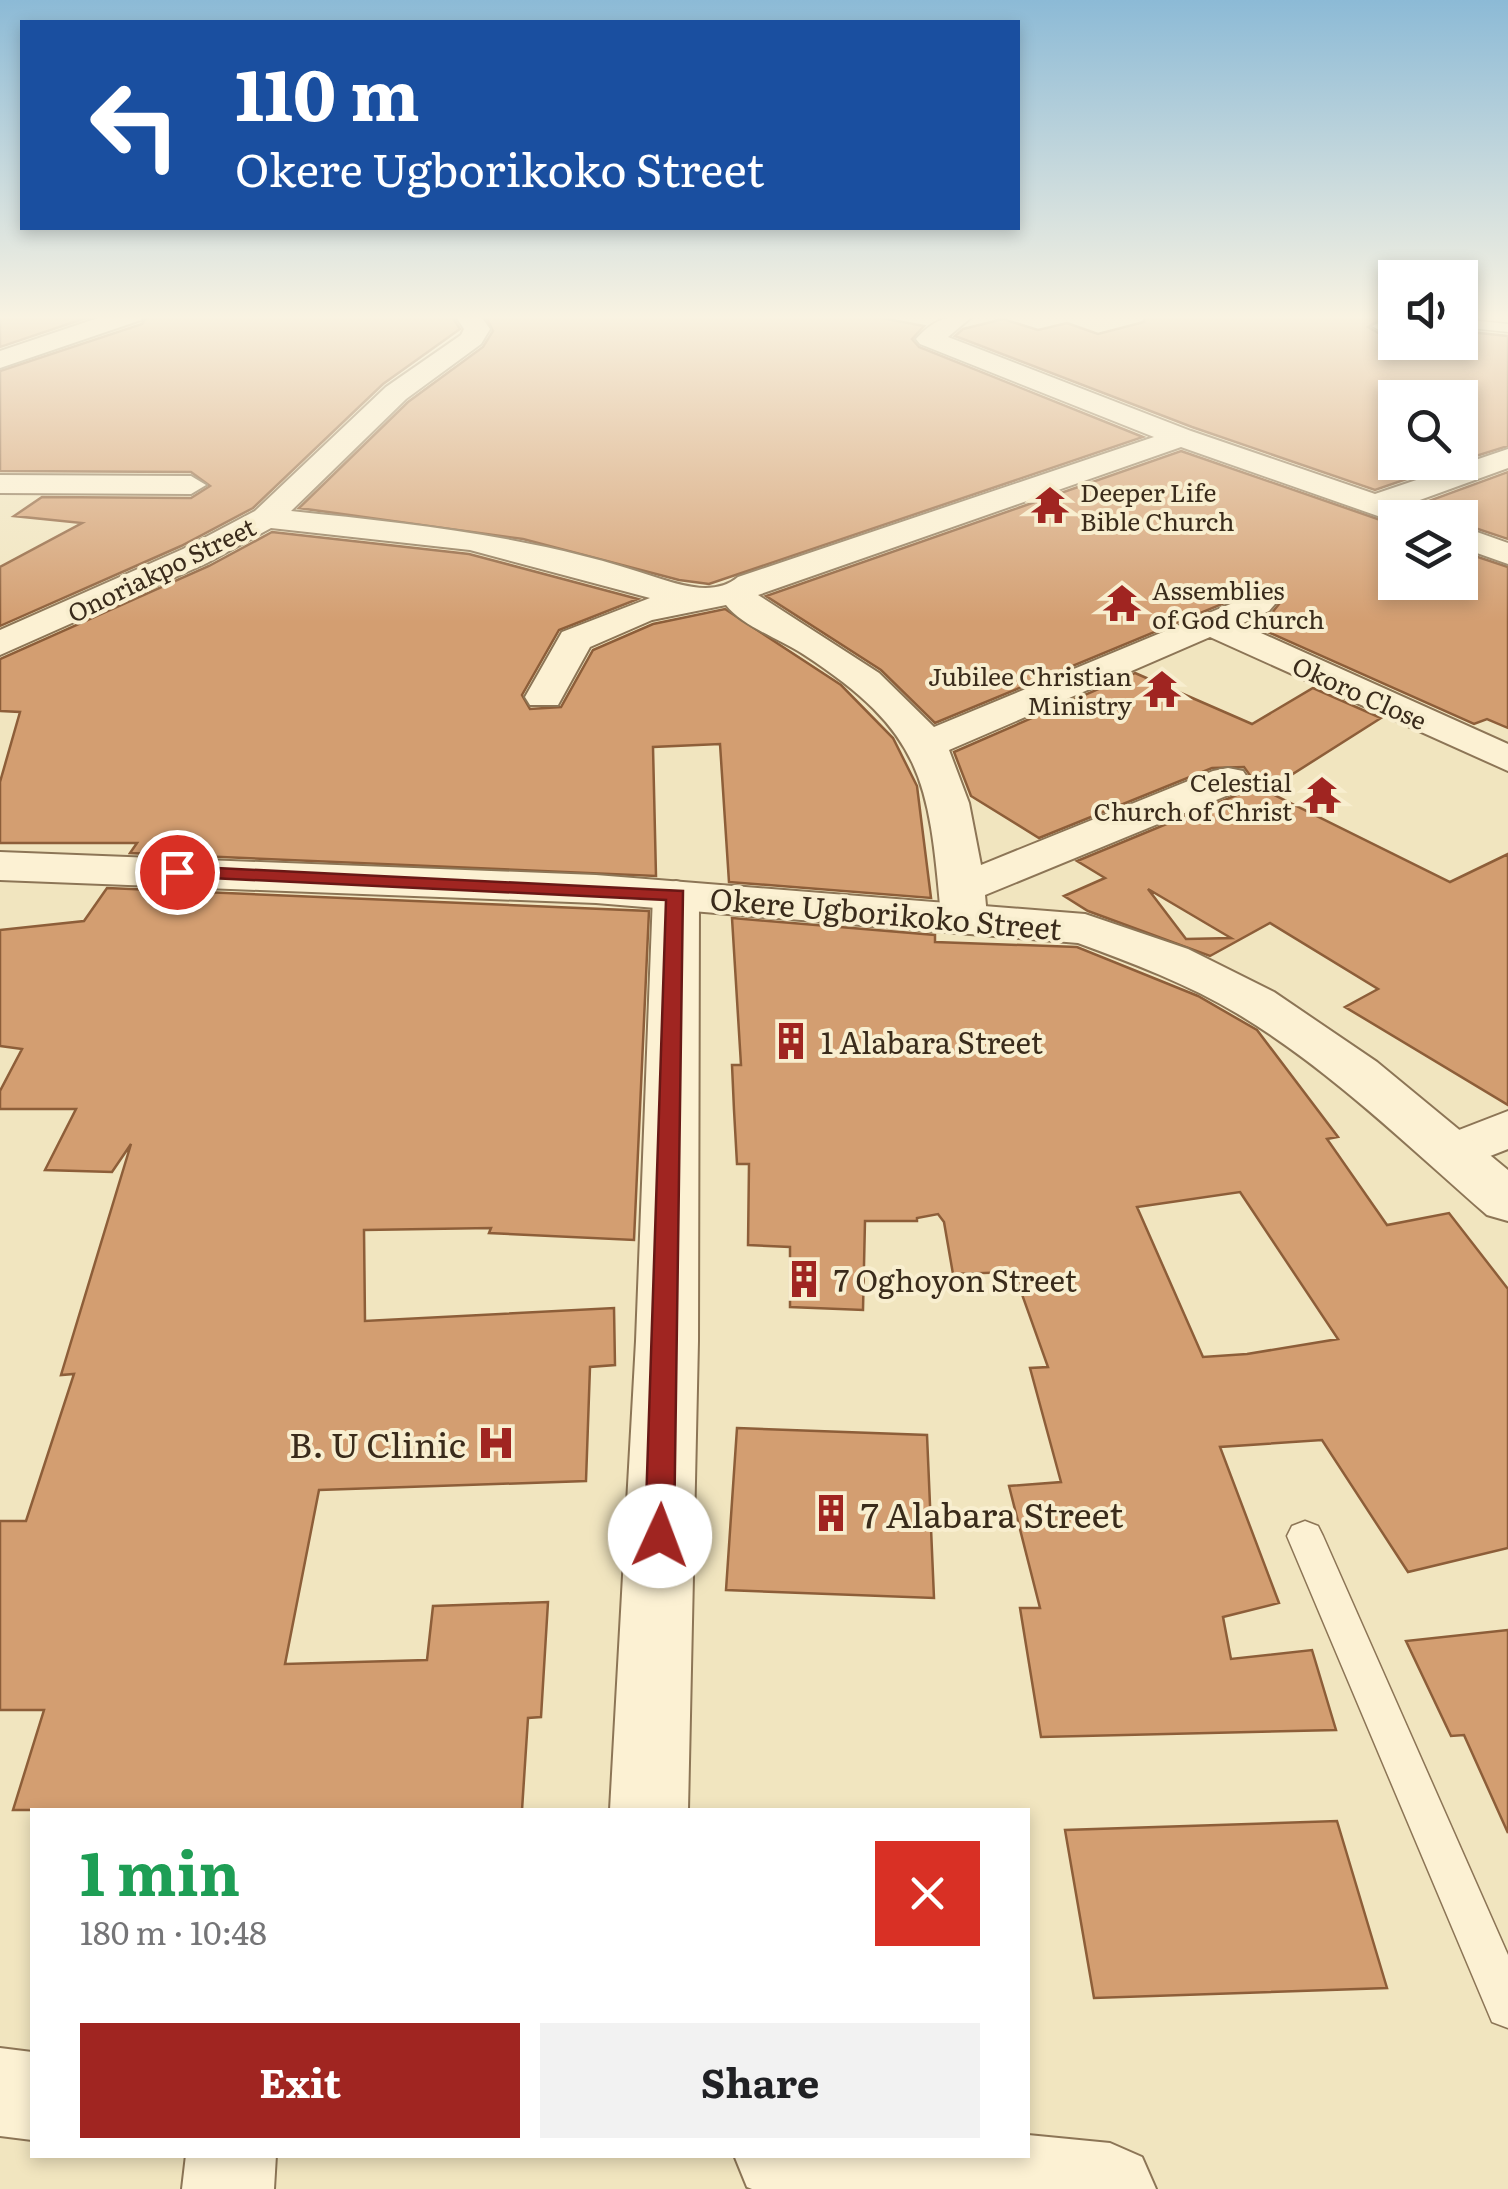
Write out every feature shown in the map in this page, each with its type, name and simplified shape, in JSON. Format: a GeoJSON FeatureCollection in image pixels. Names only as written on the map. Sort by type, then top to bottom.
{"type":"FeatureCollection","features":[{"type":"Feature","properties":{"kind":"street","name":"Onoriakpo Street"},"geometry":{"type":"LineString","coordinates":[[0,644],[195,556],[266,518],[372,417]]}},
{"type":"Feature","properties":{"kind":"street"},"geometry":{"type":"LineString","coordinates":[[1132,417],[1378,504]]}},
{"type":"Feature","properties":{"kind":"street"},"geometry":{"type":"LineString","coordinates":[[544,697],[575,640],[638,612],[687,599],[740,592],[750,584],[1181,436]]}},
{"type":"Feature","properties":{"kind":"street"},"geometry":{"type":"LineString","coordinates":[[1389,500],[1508,458]]}},
{"type":"Feature","properties":{"kind":"street"},"geometry":{"type":"LineString","coordinates":[[0,484],[190,485]]}},
{"type":"Feature","properties":{"kind":"street"},"geometry":{"type":"LineString","coordinates":[[266,518],[470,540],[616,576],[687,599]]}},
{"type":"Feature","properties":{"kind":"street"},"geometry":{"type":"LineString","coordinates":[[1478,543],[1508,554]]}},
{"type":"Feature","properties":{"kind":"street"},"geometry":{"type":"LineString","coordinates":[[740,592],[742,603],[811,640],[842,665],[888,703],[926,744],[957,836],[962,902],[1228,780]]}},
{"type":"Feature","properties":{"kind":"street"},"geometry":{"type":"LineString","coordinates":[[926,744],[1257,604]]}},
{"type":"Feature","properties":{"kind":"street","name":"Okoro Close"},"geometry":{"type":"LineString","coordinates":[[1211,624],[1508,759]]}},
{"type":"Feature","properties":{"kind":"street","name":"Okere Ugborikoko Street"},"geometry":{"type":"LineString","coordinates":[[0,866],[676,895],[962,902],[1085,929],[1170,960],[1256,1003],[1358,1074],[1508,1201]]}},
{"type":"Feature","properties":{"kind":"street"},"geometry":{"type":"LineString","coordinates":[[649,1808],[667,1341],[676,895]]}},
{"type":"Feature","properties":{"kind":"street"},"geometry":{"type":"LineString","coordinates":[[1452,1153],[1508,1128]]}},
{"type":"Feature","properties":{"kind":"street"},"geometry":{"type":"LineString","coordinates":[[0,2092],[30,2096]]}},
{"type":"Feature","properties":{"kind":"street"},"geometry":{"type":"LineString","coordinates":[[228,2189],[230,2158]]}},
{"type":"Feature","properties":{"kind":"street"},"geometry":{"type":"LineString","coordinates":[[808,2158],[1110,2189]]}},
{"type":"Feature","properties":{"kind":"lane"},"geometry":{"type":"LineString","coordinates":[[1305,1536],[1508,2006]]}},
{"type":"Feature","properties":{"kind":"building"},"geometry":{"type":"Polygon","coordinates":[[[0,417],[348,417],[253,508],[181,546],[0,626],[0,567],[82,523],[14,516],[42,497],[191,498],[210,486],[191,472],[0,471],[0,417]]]}},
{"type":"Feature","properties":{"kind":"building"},"geometry":{"type":"Polygon","coordinates":[[[392,417],[1094,417],[1143,437],[709,584],[679,580],[523,539],[299,508],[392,417]]]}},
{"type":"Feature","properties":{"kind":"building"},"geometry":{"type":"Polygon","coordinates":[[[1166,417],[1378,417],[1378,480],[1404,480],[1375,490],[1166,417]]]}},
{"type":"Feature","properties":{"kind":"building"},"geometry":{"type":"Polygon","coordinates":[[[1478,417],[1508,417],[1508,446],[1478,455],[1478,417]]]}},
{"type":"Feature","properties":{"kind":"building"},"geometry":{"type":"Polygon","coordinates":[[[1181,451],[1378,519],[1378,600],[1478,600],[1478,557],[1508,567],[1508,728],[1487,719],[1474,724],[1250,624],[1271,614],[1279,604],[1272,595],[1258,589],[935,723],[881,670],[766,596],[1181,451]]]}},
{"type":"Feature","properties":{"kind":"building"},"geometry":{"type":"Polygon","coordinates":[[[1508,472],[1508,539],[1478,529],[1478,500],[1431,500],[1508,472]]]}},
{"type":"Feature","properties":{"kind":"building"},"geometry":{"type":"Polygon","coordinates":[[[272,532],[469,554],[638,599],[559,630],[522,695],[530,709],[561,707],[593,650],[653,624],[725,609],[841,685],[893,738],[917,786],[931,898],[729,882],[720,744],[653,747],[656,876],[130,853],[137,843],[0,843],[0,782],[20,712],[0,711],[0,659],[209,566],[272,532]]]}},
{"type":"Feature","properties":{"kind":"building"},"geometry":{"type":"Polygon","coordinates":[[[1135,673],[1252,724],[1313,688],[1381,718],[1266,791],[1450,882],[1508,854],[1508,1105],[1345,1007],[1378,989],[1270,923],[1210,956],[1088,911],[1064,896],[1105,878],[1077,861],[1244,792],[1252,778],[1244,767],[1212,768],[1039,838],[971,796],[954,752],[1135,673]],[[1148,889],[1186,939],[1231,938],[1148,889]]]}},
{"type":"Feature","properties":{"kind":"building"},"geometry":{"type":"Polygon","coordinates":[[[107,888],[649,911],[634,1240],[489,1233],[491,1228],[364,1230],[365,1321],[614,1308],[615,1365],[590,1367],[586,1481],[319,1490],[285,1664],[427,1660],[433,1606],[548,1602],[541,1717],[528,1718],[522,1808],[13,1810],[44,1710],[0,1710],[0,1521],[26,1521],[74,1374],[61,1375],[131,1144],[112,1172],[45,1170],[76,1109],[0,1109],[0,1091],[22,1049],[0,1046],[0,930],[84,921],[107,888]]]}},
{"type":"Feature","properties":{"kind":"building"},"geometry":{"type":"Polygon","coordinates":[[[732,918],[935,935],[935,942],[1077,947],[1198,996],[1257,1030],[1338,1137],[1327,1139],[1387,1225],[1449,1213],[1508,1289],[1508,1548],[1408,1572],[1322,1440],[1220,1447],[1279,1603],[1223,1617],[1231,1659],[1312,1650],[1336,1730],[1041,1737],[1020,1608],[1040,1608],[1009,1486],[1061,1482],[1030,1368],[1048,1367],[1014,1272],[953,1274],[944,1222],[938,1214],[917,1221],[865,1221],[863,1310],[790,1307],[790,1247],[748,1245],[749,1164],[737,1164],[732,1065],[741,1065],[732,918]],[[1240,1192],[1137,1207],[1203,1357],[1338,1339],[1240,1192]]]}},
{"type":"Feature","properties":{"kind":"building","name":"7 Alabara Street"},"geometry":{"type":"Polygon","coordinates":[[[737,1428],[927,1435],[934,1598],[726,1590],[737,1428]]]}},
{"type":"Feature","properties":{"kind":"building"},"geometry":{"type":"Polygon","coordinates":[[[1508,1630],[1508,1833],[1464,1735],[1451,1736],[1406,1641],[1508,1630]]]}},
{"type":"Feature","properties":{"kind":"building"},"geometry":{"type":"Polygon","coordinates":[[[1337,1821],[1387,1988],[1094,1998],[1065,1830],[1337,1821]]]}},
{"type":"Feature","properties":{"kind":"place","name":"Deeper Life Bible Church"},"geometry":{"type":"Point","coordinates":[1050,505]}},
{"type":"Feature","properties":{"kind":"place","name":"Assemblies of God Church"},"geometry":{"type":"Point","coordinates":[1122,603]}},
{"type":"Feature","properties":{"kind":"place","name":"Jubilee Christian Ministry"},"geometry":{"type":"Point","coordinates":[1162,689]}},
{"type":"Feature","properties":{"kind":"place","name":"Celestial Church of Christ"},"geometry":{"type":"Point","coordinates":[1322,795]}},
{"type":"Feature","properties":{"kind":"place","name":"1 Alabara Street"},"geometry":{"type":"Point","coordinates":[791,1041]}},
{"type":"Feature","properties":{"kind":"place","name":"7 Oghoyon Street"},"geometry":{"type":"Point","coordinates":[804,1279]}},
{"type":"Feature","properties":{"kind":"place","name":"B. U Clinic"},"geometry":{"type":"Point","coordinates":[496,1443]}},
{"type":"Feature","properties":{"kind":"place","name":"7 Alabara Street"},"geometry":{"type":"Point","coordinates":[831,1513]}},
{"type":"Feature","properties":{"kind":"route"},"geometry":{"type":"LineString","coordinates":[[177,872],[676,895],[660,1536]]}}]}
